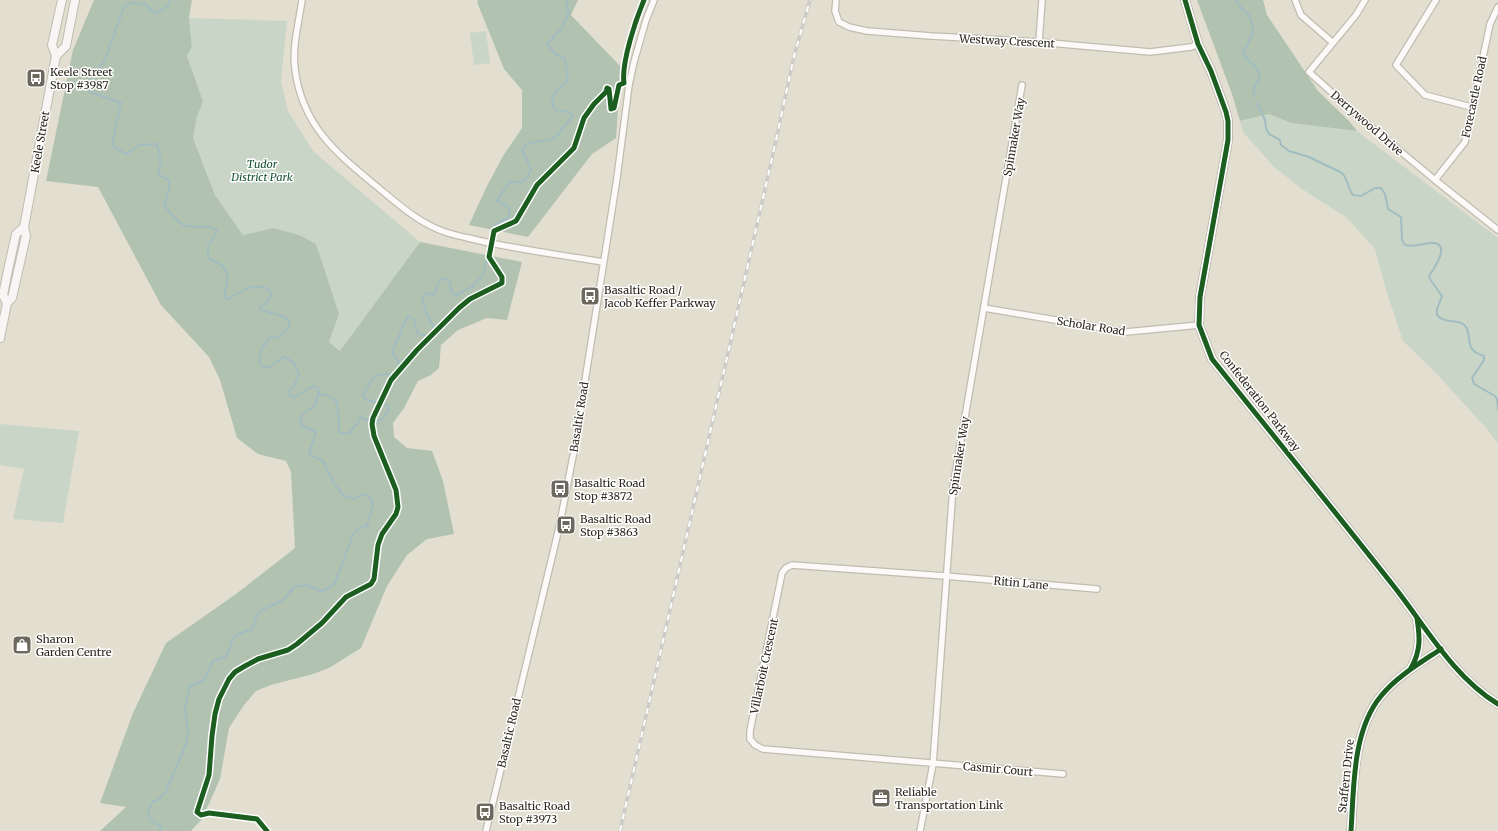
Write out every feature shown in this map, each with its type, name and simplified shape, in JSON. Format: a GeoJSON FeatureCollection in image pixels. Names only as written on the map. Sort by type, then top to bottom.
{"type":"FeatureCollection","features":[{"type":"Feature","properties":{"kind":"street","name":"Keele Street"},"geometry":{"type":"LineString","coordinates":[[0,338],[7,303],[3,295],[16,234],[24,227],[56,56],[52,45],[62,0]]}},
{"type":"Feature","properties":{"kind":"street","name":"Keele Street"},"geometry":{"type":"LineString","coordinates":[[56,56],[66,46],[75,0]]}},
{"type":"Feature","properties":{"kind":"street"},"geometry":{"type":"LineString","coordinates":[[302,0],[296,43],[295,69],[300,93],[314,126],[324,139],[347,162],[409,213],[432,227],[446,232],[492,243],[603,262]]}},
{"type":"Feature","properties":{"kind":"street","name":"Basaltic Road"},"geometry":{"type":"LineString","coordinates":[[486,831],[559,528],[574,451],[617,178],[631,76],[646,20],[654,0]]}},
{"type":"Feature","properties":{"kind":"street","name":"Westway Crescent"},"geometry":{"type":"LineString","coordinates":[[836,0],[835,11],[839,22],[849,27],[867,30],[931,36],[1039,42],[1150,52],[1191,47],[1198,44]]}},
{"type":"Feature","properties":{"kind":"street"},"geometry":{"type":"LineString","coordinates":[[1039,42],[1042,0]]}},
{"type":"Feature","properties":{"kind":"street","name":"Confederation Parkway"},"geometry":{"type":"LineString","coordinates":[[1185,0],[1198,44],[1211,71],[1228,121],[1228,140],[1200,297],[1199,325],[1212,359],[1394,586],[1441,649],[1466,679],[1498,704]]}},
{"type":"Feature","properties":{"kind":"street"},"geometry":{"type":"LineString","coordinates":[[1295,0],[1301,15],[1332,42]]}},
{"type":"Feature","properties":{"kind":"street","name":"Derrywood Drive"},"geometry":{"type":"LineString","coordinates":[[1365,0],[1356,15],[1332,42],[1309,72],[1358,116],[1435,180],[1497,228]]}},
{"type":"Feature","properties":{"kind":"street"},"geometry":{"type":"LineString","coordinates":[[1436,0],[1396,65],[1425,95],[1471,107]]}},
{"type":"Feature","properties":{"kind":"street","name":"Forecastle Road"},"geometry":{"type":"LineString","coordinates":[[1435,180],[1465,142],[1471,107],[1490,24],[1498,7]]}},
{"type":"Feature","properties":{"kind":"street","name":"Spinnaker Way"},"geometry":{"type":"LineString","coordinates":[[920,831],[933,764],[953,487],[1022,85]]}},
{"type":"Feature","properties":{"kind":"street","name":"Scholar Road"},"geometry":{"type":"LineString","coordinates":[[984,308],[1126,332],[1199,325]]}},
{"type":"Feature","properties":{"kind":"street","name":"Villarboit Crescent"},"geometry":{"type":"LineString","coordinates":[[933,764],[762,749],[750,739],[750,731],[782,574],[786,568],[800,566],[946,576]]}},
{"type":"Feature","properties":{"kind":"street","name":"Ritin Lane"},"geometry":{"type":"LineString","coordinates":[[946,576],[1097,589]]}},
{"type":"Feature","properties":{"kind":"street","name":"Staffern Drive"},"geometry":{"type":"LineString","coordinates":[[1410,670],[1417,658],[1420,637],[1417,618]]}},
{"type":"Feature","properties":{"kind":"street","name":"Staffern Drive"},"geometry":{"type":"LineString","coordinates":[[1351,831],[1355,763],[1361,733],[1380,696],[1410,670],[1441,649]]}},
{"type":"Feature","properties":{"kind":"street","name":"Casmir Court"},"geometry":{"type":"LineString","coordinates":[[933,764],[1063,774]]}},
{"type":"Feature","properties":{"kind":"green space"},"geometry":{"type":"Polygon","coordinates":[[[94,0],[192,0],[189,18],[192,47],[187,56],[203,101],[197,117],[193,138],[215,195],[243,235],[273,228],[299,235],[316,244],[339,314],[329,342],[340,351],[420,242],[522,262],[507,320],[487,318],[458,330],[441,345],[439,368],[431,375],[418,381],[404,408],[393,423],[394,437],[407,448],[432,451],[443,481],[454,534],[427,539],[407,555],[387,586],[361,648],[329,668],[313,674],[271,685],[256,691],[244,705],[229,728],[220,779],[202,819],[191,831],[100,831],[126,807],[100,803],[133,713],[166,643],[236,594],[295,548],[291,472],[286,461],[258,454],[237,438],[220,380],[209,357],[161,305],[98,187],[46,181],[73,50],[94,0]]]}},
{"type":"Feature","properties":{"kind":"green space"},"geometry":{"type":"Polygon","coordinates":[[[478,0],[578,0],[571,15],[621,67],[616,138],[592,154],[528,237],[469,225],[503,156],[522,128],[522,90],[504,69],[477,2],[478,0]]]}},
{"type":"Feature","properties":{"kind":"green space"},"geometry":{"type":"Polygon","coordinates":[[[1197,0],[1263,0],[1267,15],[1318,91],[1349,121],[1357,131],[1291,123],[1269,114],[1240,121],[1232,94],[1197,0]]]}},
{"type":"Feature","properties":{"kind":"green space","name":"Tudor District Park"},"geometry":{"type":"Polygon","coordinates":[[[189,18],[287,21],[281,81],[288,111],[313,151],[420,242],[341,351],[329,342],[339,314],[273,228],[243,235],[215,195],[193,138],[197,117],[203,101],[187,56],[192,47],[189,18]]]}},
{"type":"Feature","properties":{"kind":"green space"},"geometry":{"type":"Polygon","coordinates":[[[486,31],[490,63],[474,65],[470,33],[486,31]]]}},
{"type":"Feature","properties":{"kind":"green space"},"geometry":{"type":"Polygon","coordinates":[[[1269,114],[1291,123],[1357,131],[1498,238],[1498,444],[1487,429],[1436,373],[1403,341],[1386,290],[1375,249],[1347,218],[1302,189],[1273,166],[1243,132],[1240,121],[1269,114]]]}},
{"type":"Feature","properties":{"kind":"green space"},"geometry":{"type":"Polygon","coordinates":[[[0,424],[79,431],[63,523],[13,519],[24,469],[0,465],[0,424]]]}},
{"type":"Feature","properties":{"kind":"waterway"},"geometry":{"type":"LineString","coordinates":[[160,831],[161,826],[150,820],[148,811],[153,801],[158,800],[165,793],[186,744],[188,732],[185,708],[190,686],[204,680],[213,661],[227,656],[230,645],[237,635],[252,630],[258,612],[283,600],[294,587],[307,585],[321,591],[331,587],[335,583],[353,534],[360,527],[367,526],[373,504],[370,497],[365,494],[353,499],[343,495],[334,483],[323,461],[309,454],[316,432],[302,426],[300,420],[303,414],[315,406],[319,390],[317,387],[313,386],[295,397],[290,396],[289,391],[295,384],[299,374],[294,363],[283,357],[270,367],[262,366],[259,362],[262,348],[271,337],[279,338],[289,327],[289,320],[285,317],[266,312],[259,308],[268,301],[271,295],[269,289],[263,287],[253,287],[228,299],[224,297],[228,276],[223,266],[208,258],[208,245],[217,230],[209,227],[186,226],[175,218],[164,205],[169,190],[169,180],[158,174],[161,161],[157,144],[139,145],[127,154],[116,149],[112,145],[121,103],[90,92],[89,85],[92,77],[104,62],[124,7],[133,2],[146,5],[155,14],[168,6],[170,0]]}},
{"type":"Feature","properties":{"kind":"waterway"},"geometry":{"type":"LineString","coordinates":[[494,227],[508,218],[510,210],[506,205],[497,201],[509,182],[524,181],[531,169],[522,150],[528,143],[550,140],[560,133],[563,127],[572,118],[572,115],[567,111],[558,112],[552,103],[554,95],[568,80],[565,59],[555,54],[547,44],[562,28],[569,12],[566,6],[568,0]]}},
{"type":"Feature","properties":{"kind":"waterway"},"geometry":{"type":"LineString","coordinates":[[1236,0],[1242,9],[1249,15],[1253,26],[1252,35],[1243,53],[1256,68],[1259,74],[1260,79],[1254,87],[1255,97]]}},
{"type":"Feature","properties":{"kind":"waterway"},"geometry":{"type":"LineString","coordinates":[[1257,103],[1265,120],[1266,128],[1269,134],[1280,140],[1281,145],[1289,151],[1309,157],[1342,173],[1346,178],[1353,195],[1361,196],[1375,188],[1381,188],[1385,194],[1388,209],[1401,217],[1402,240],[1405,245],[1414,246],[1430,243],[1439,245],[1441,248],[1441,253],[1429,276],[1442,296],[1437,309],[1437,315],[1443,320],[1457,322],[1466,327],[1471,347],[1475,352],[1484,356],[1484,360],[1472,378],[1474,384],[1495,396],[1497,399],[1498,410]]}},
{"type":"Feature","properties":{"kind":"waterway"},"geometry":{"type":"LineString","coordinates":[[319,394],[327,395],[336,401],[339,417],[339,432],[348,434],[360,420],[360,417],[376,423],[385,416],[389,409],[387,405],[367,400],[363,396],[374,378],[382,374],[393,376],[402,367],[392,352],[408,316],[414,320],[417,333],[429,337],[434,336],[435,330],[426,313],[422,298],[425,293],[434,295],[440,278],[450,281],[451,291],[456,295],[472,287],[483,275],[487,258]]}},
{"type":"Feature","properties":{"kind":"railway"},"geometry":{"type":"LineString","coordinates":[[620,831],[794,56],[810,0]]}},
{"type":"Feature","properties":{"kind":"cycle path"},"geometry":{"type":"LineString","coordinates":[[267,831],[257,819],[209,813],[201,815],[197,812],[209,775],[212,736],[219,699],[229,679],[235,672],[258,659],[288,650],[322,623],[346,597],[371,584],[374,579],[378,545],[382,534],[396,514],[398,507],[396,490],[374,436],[372,424],[373,418],[391,380],[417,350],[470,299],[502,283],[502,277],[489,257],[494,231],[516,221],[537,185],[574,148],[584,118],[594,104],[606,92],[607,88],[609,89],[611,109],[614,108],[619,85],[624,83],[627,53],[633,29],[644,0]]}},
{"type":"Feature","properties":{"kind":"cycle path"},"geometry":{"type":"LineString","coordinates":[[1185,0],[1198,44],[1211,71],[1228,121],[1228,140],[1200,297],[1199,325],[1212,359],[1392,584],[1453,665],[1467,679],[1498,704]]}},
{"type":"Feature","properties":{"kind":"cycle path"},"geometry":{"type":"LineString","coordinates":[[1411,668],[1417,656],[1419,644],[1417,618]]}},
{"type":"Feature","properties":{"kind":"cycle path"},"geometry":{"type":"LineString","coordinates":[[1351,831],[1356,760],[1364,726],[1372,710],[1387,689],[1409,671],[1441,649]]}},
{"type":"Feature","properties":{"kind":"place","name":"Keele Street Stop #3987"},"geometry":{"type":"Point","coordinates":[36,78]}},
{"type":"Feature","properties":{"kind":"place","name":"Basaltic Road / Jacob Keffer Parkway"},"geometry":{"type":"Point","coordinates":[590,296]}},
{"type":"Feature","properties":{"kind":"place","name":"Basaltic Road Stop #3872"},"geometry":{"type":"Point","coordinates":[560,489]}},
{"type":"Feature","properties":{"kind":"place","name":"Basaltic Road Stop #3863"},"geometry":{"type":"Point","coordinates":[566,525]}},
{"type":"Feature","properties":{"kind":"place","name":"Sharon Garden Centre"},"geometry":{"type":"Point","coordinates":[22,645]}},
{"type":"Feature","properties":{"kind":"place","name":"Reliable Transportation Link"},"geometry":{"type":"Point","coordinates":[881,798]}},
{"type":"Feature","properties":{"kind":"place","name":"Basaltic Road Stop #3973"},"geometry":{"type":"Point","coordinates":[485,812]}}]}
